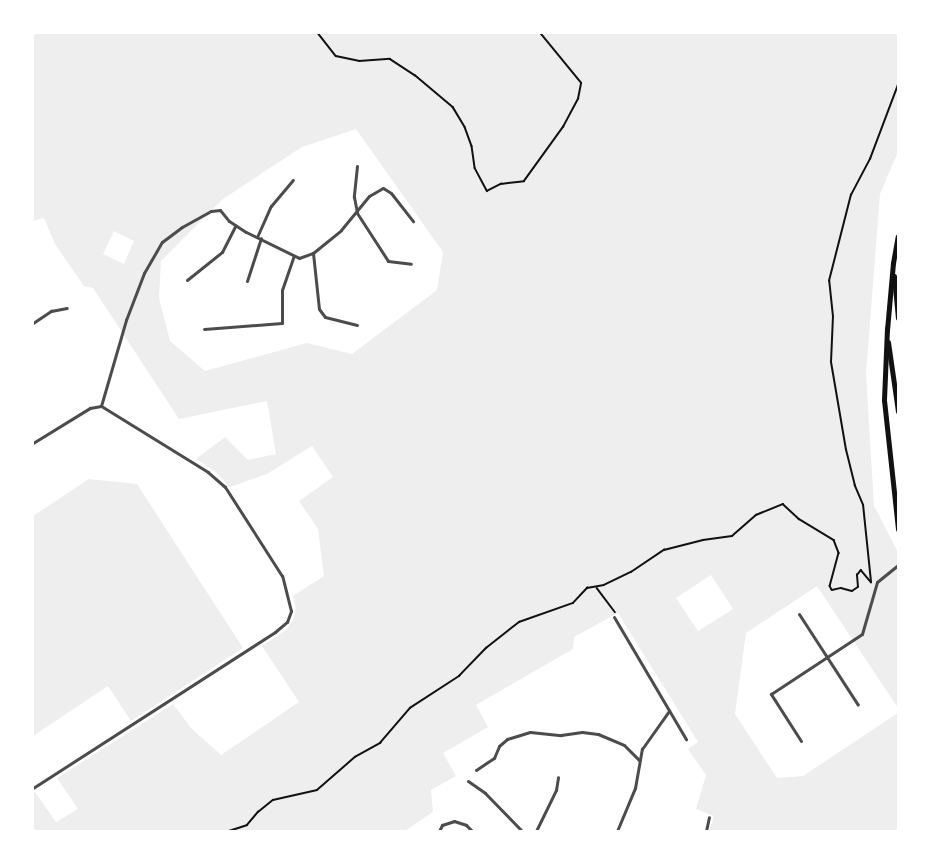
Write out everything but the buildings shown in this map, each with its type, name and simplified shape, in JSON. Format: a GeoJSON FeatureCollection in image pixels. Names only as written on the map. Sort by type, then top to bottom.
{"type":"FeatureCollection","features":[{"type":"Feature","properties":{"kind":"main road"},"geometry":{"type":"LineString","coordinates":[[898,236],[892,263],[884,400],[898,529]]}},
{"type":"Feature","properties":{"kind":"main road"},"geometry":{"type":"LineString","coordinates":[[892,263],[898,318]]}},
{"type":"Feature","properties":{"kind":"main road"},"geometry":{"type":"LineString","coordinates":[[887,328],[892,380],[898,411]]}},
{"type":"Feature","properties":{"kind":"street"},"geometry":{"type":"LineString","coordinates":[[357,165],[354,197],[357,213],[388,261],[411,264]]}},
{"type":"Feature","properties":{"kind":"street"},"geometry":{"type":"LineString","coordinates":[[247,281],[271,206],[292,180]]}},
{"type":"Feature","properties":{"kind":"street"},"geometry":{"type":"LineString","coordinates":[[101,406],[126,320],[156,250],[162,242],[182,227],[211,211],[220,210],[236,225],[299,258],[314,253],[357,213],[369,196],[384,188],[391,193],[413,221]]}},
{"type":"Feature","properties":{"kind":"street"},"geometry":{"type":"LineString","coordinates":[[187,280],[222,252],[236,225]]}},
{"type":"Feature","properties":{"kind":"street"},"geometry":{"type":"LineString","coordinates":[[314,253],[319,309],[325,317],[357,325]]}},
{"type":"Feature","properties":{"kind":"street"},"geometry":{"type":"LineString","coordinates":[[204,328],[282,323],[282,290],[295,256]]}},
{"type":"Feature","properties":{"kind":"street"},"geometry":{"type":"LineString","coordinates":[[33,323],[51,312],[67,308]]}},
{"type":"Feature","properties":{"kind":"street"},"geometry":{"type":"LineString","coordinates":[[33,443],[90,408],[101,406],[208,472],[225,487],[282,576],[291,611],[287,622],[275,632],[33,788]]}},
{"type":"Feature","properties":{"kind":"street"},"geometry":{"type":"LineString","coordinates":[[801,741],[771,694],[862,634],[878,582],[898,565]]}},
{"type":"Feature","properties":{"kind":"street"},"geometry":{"type":"LineString","coordinates":[[799,614],[858,705]]}},
{"type":"Feature","properties":{"kind":"street"},"geometry":{"type":"LineString","coordinates":[[614,617],[686,739]]}},
{"type":"Feature","properties":{"kind":"street"},"geometry":{"type":"LineString","coordinates":[[616,831],[634,788],[639,760],[648,738],[670,710]]}},
{"type":"Feature","properties":{"kind":"street"},"geometry":{"type":"LineString","coordinates":[[476,770],[494,758],[499,746],[507,739],[530,732],[561,735],[586,732],[598,734],[624,745],[639,760]]}},
{"type":"Feature","properties":{"kind":"street"},"geometry":{"type":"LineString","coordinates":[[536,831],[556,790],[558,777]]}},
{"type":"Feature","properties":{"kind":"street"},"geometry":{"type":"LineString","coordinates":[[468,782],[485,793],[522,831]]}},
{"type":"Feature","properties":{"kind":"street"},"geometry":{"type":"LineString","coordinates":[[706,831],[709,817]]}},
{"type":"Feature","properties":{"kind":"street"},"geometry":{"type":"LineString","coordinates":[[439,831],[442,825],[454,821],[466,825],[472,831]]}},
{"type":"Feature","properties":{"kind":"path"},"geometry":{"type":"LineString","coordinates":[[318,33],[336,56],[359,61],[390,59],[416,75],[453,107],[465,127],[472,146],[476,168],[487,191],[501,184],[524,181],[563,127],[578,99],[581,83],[540,33]]}},
{"type":"Feature","properties":{"kind":"path"},"geometry":{"type":"LineString","coordinates":[[633,33],[663,33]]}},
{"type":"Feature","properties":{"kind":"path"},"geometry":{"type":"LineString","coordinates":[[230,831],[247,825],[273,800],[317,790],[354,757],[380,743],[410,708],[459,676],[486,648],[519,622],[573,603],[587,588],[631,572],[664,550],[703,540],[732,536],[756,514],[783,504],[799,519],[834,540],[839,553],[830,586],[832,590],[841,588],[852,591],[858,587],[856,575],[861,570],[871,582],[863,505],[855,486],[846,450],[831,362],[833,317],[829,281],[852,195],[870,159],[898,85]]}},
{"type":"Feature","properties":{"kind":"path"},"geometry":{"type":"LineString","coordinates":[[596,586],[615,612]]}},
{"type":"Feature","properties":{"kind":"shaded area"},"geometry":{"type":"Polygon","coordinates":[[[34,33],[898,33],[898,152],[880,194],[866,374],[874,506],[898,552],[898,708],[817,586],[746,633],[735,714],[777,778],[803,776],[898,713],[898,831],[709,831],[714,816],[696,809],[706,775],[688,749],[698,742],[618,613],[574,637],[573,649],[476,705],[488,727],[443,753],[456,776],[431,790],[433,812],[405,831],[33,831],[33,793],[35,792],[56,822],[78,809],[57,778],[173,704],[191,728],[221,755],[299,702],[262,646],[286,630],[293,620],[296,608],[293,596],[324,576],[318,529],[299,501],[333,477],[312,446],[267,474],[230,487],[215,471],[196,459],[225,437],[248,460],[276,454],[267,401],[179,419],[93,288],[84,286],[55,244],[44,218],[33,221],[34,33]],[[356,129],[302,147],[223,199],[161,261],[159,298],[170,341],[205,371],[307,343],[352,354],[437,290],[443,252],[356,129]],[[114,231],[103,254],[124,264],[134,241],[114,231]],[[711,575],[676,598],[698,631],[733,609],[711,575]]]}},
{"type":"Feature","properties":{"kind":"shaded area"},"geometry":{"type":"Polygon","coordinates":[[[89,479],[137,484],[243,648],[131,721],[108,686],[33,736],[33,516],[89,479]]]}}]}
